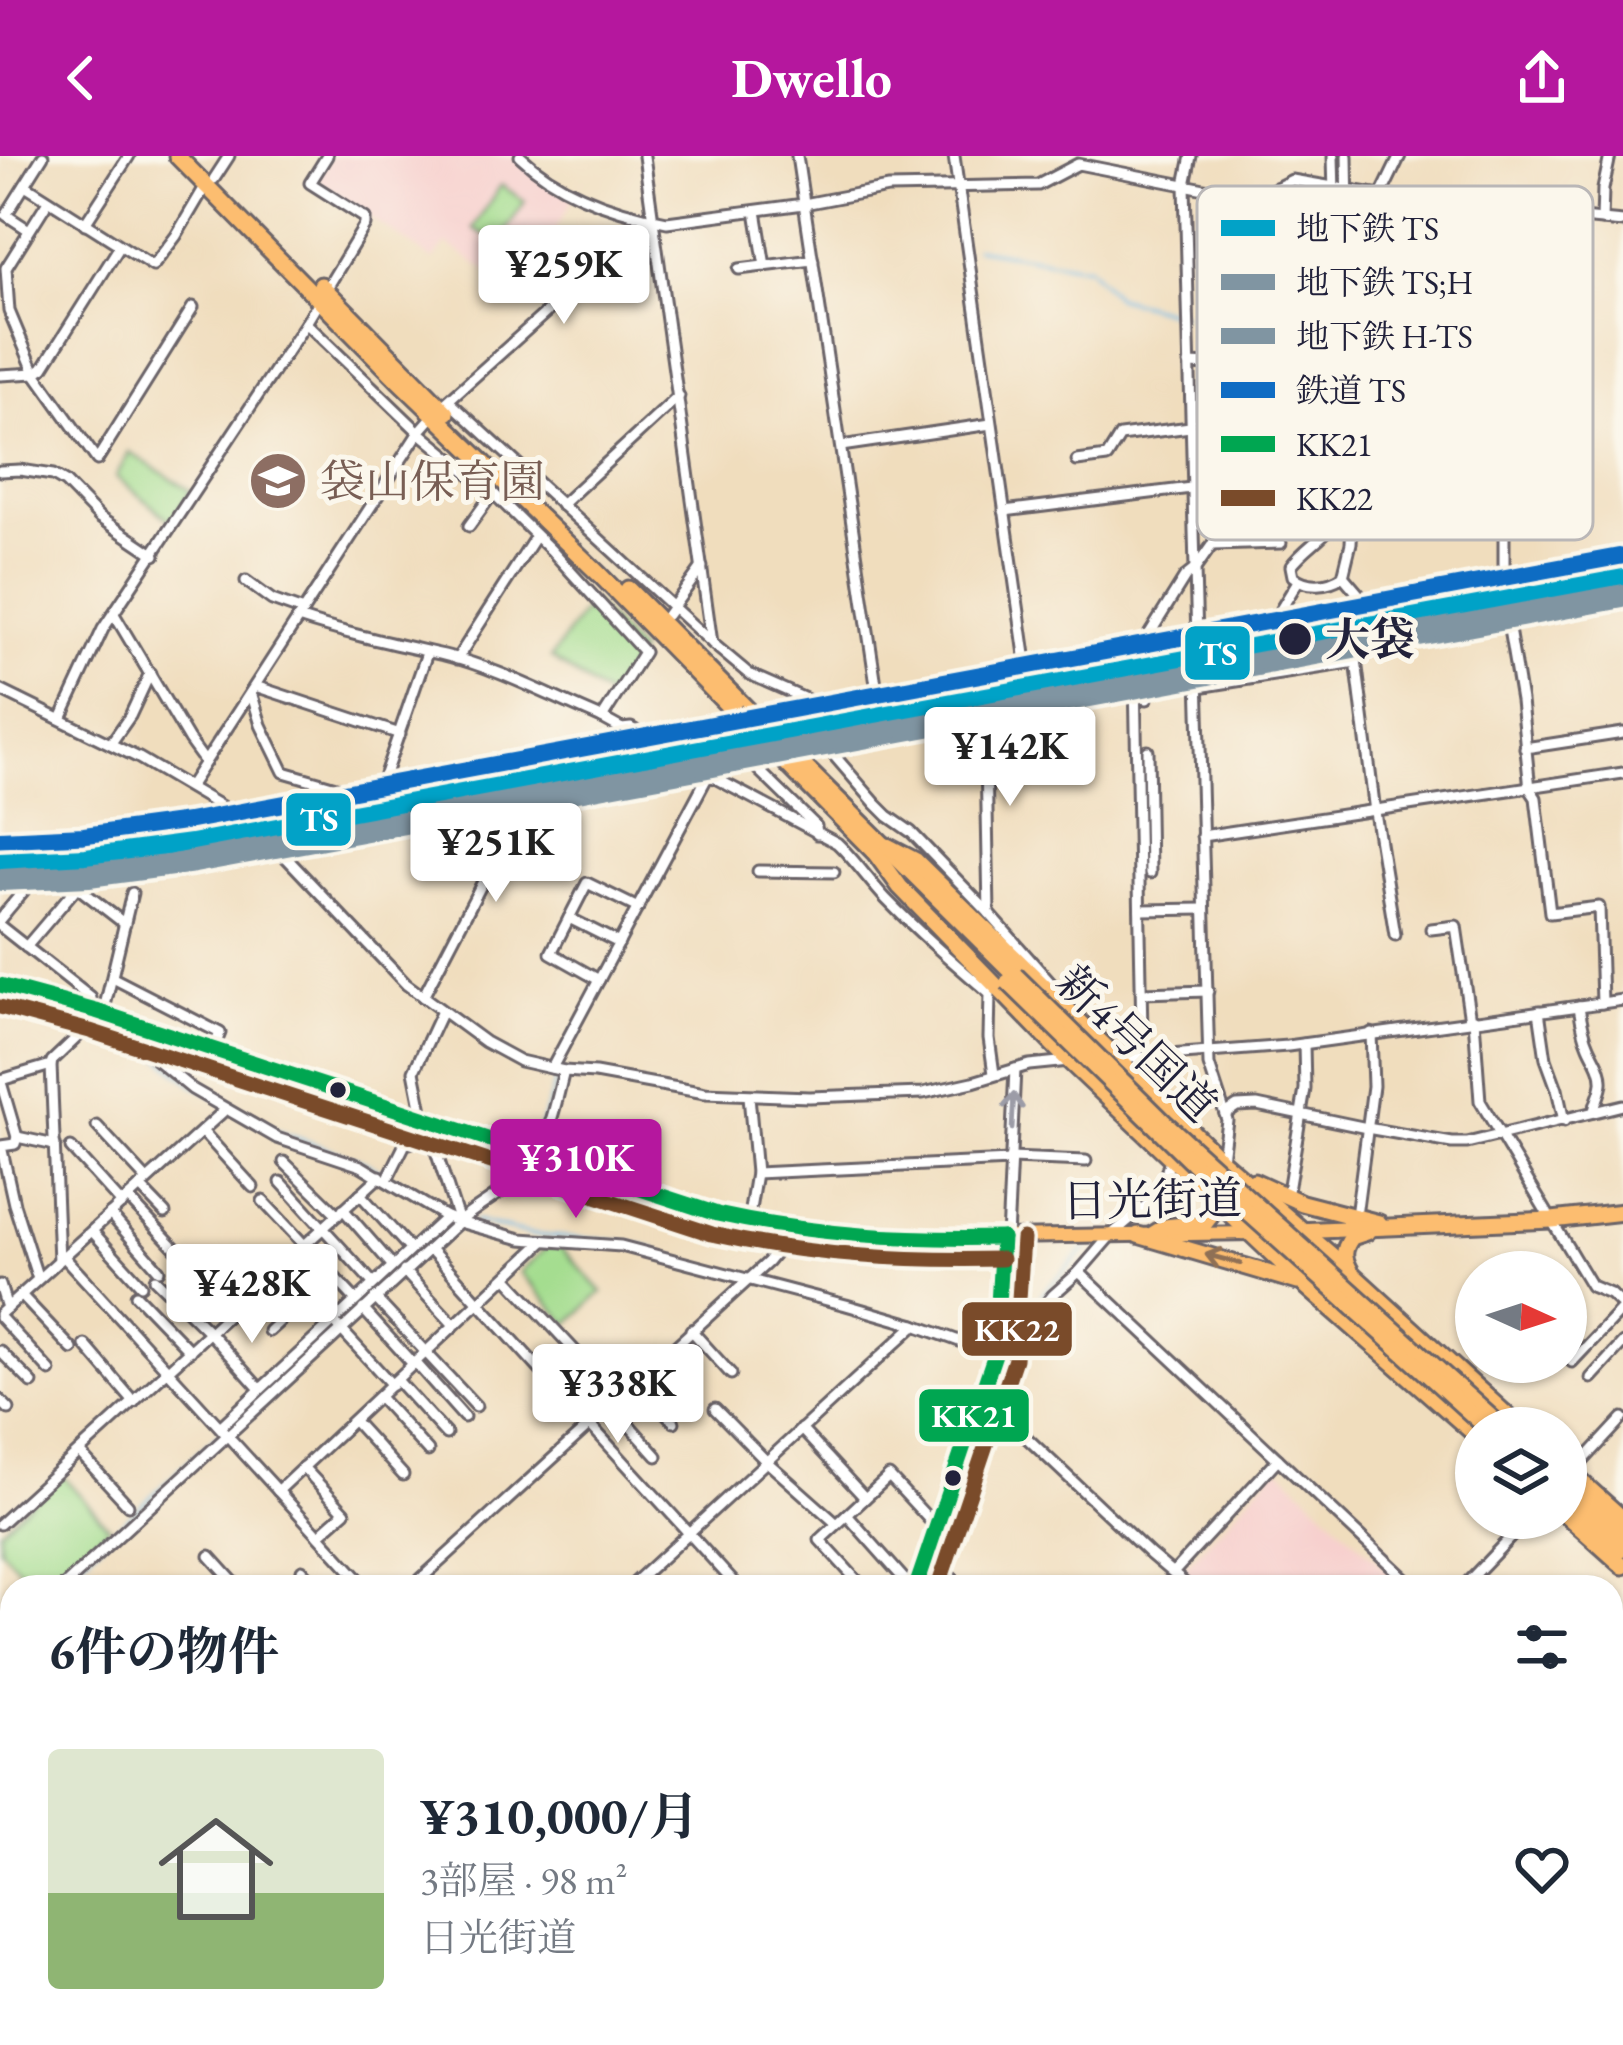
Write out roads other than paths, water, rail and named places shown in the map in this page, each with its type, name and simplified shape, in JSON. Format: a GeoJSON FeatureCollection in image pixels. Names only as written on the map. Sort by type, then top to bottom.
{"type":"FeatureCollection","features":[{"type":"Feature","properties":{"kind":"highway"},"geometry":{"type":"LineString","coordinates":[[177,156],[210,182],[441,408],[584,559],[882,850],[900,887],[1069,1061],[1306,1286],[1455,1416]]}},
{"type":"Feature","properties":{"kind":"highway"},"geometry":{"type":"LineString","coordinates":[[191,156],[210,182]]}},
{"type":"Feature","properties":{"kind":"highway"},"geometry":{"type":"LineString","coordinates":[[882,850],[916,861],[1226,1165],[1498,1407]]}},
{"type":"Feature","properties":{"kind":"highway","name":"新4号国道"},"geometry":{"type":"LineString","coordinates":[[882,850],[1164,1122],[1481,1407]]}},
{"type":"Feature","properties":{"kind":"highway","name":"新4号国道"},"geometry":{"type":"LineString","coordinates":[[1012,978],[1192,1163],[1463,1407]]}},
{"type":"Feature","properties":{"kind":"highway"},"geometry":{"type":"LineString","coordinates":[[1226,1165],[1287,1197],[1387,1226]]}},
{"type":"Feature","properties":{"kind":"highway"},"geometry":{"type":"LineString","coordinates":[[1145,1235],[1205,1222],[1216,1199]]}},
{"type":"Feature","properties":{"kind":"highway","name":"日光街道"},"geometry":{"type":"LineString","coordinates":[[1253,1233],[1552,1220],[1623,1212]]}},
{"type":"Feature","properties":{"kind":"highway"},"geometry":{"type":"LineString","coordinates":[[1352,1274],[1344,1260],[1352,1237],[1387,1226]]}},
{"type":"Feature","properties":{"kind":"highway"},"geometry":{"type":"LineString","coordinates":[[1145,1235],[1306,1286]]}},
{"type":"Feature","properties":{"kind":"highway"},"geometry":{"type":"LineString","coordinates":[[1587,1490],[1623,1519]]}},
{"type":"Feature","properties":{"kind":"highway"},"geometry":{"type":"LineString","coordinates":[[1587,1496],[1623,1535]]}},
{"type":"Feature","properties":{"kind":"highway"},"geometry":{"type":"LineString","coordinates":[[1587,1517],[1623,1549]]}},
{"type":"Feature","properties":{"kind":"highway"},"geometry":{"type":"LineString","coordinates":[[1587,1534],[1623,1566]]}},
{"type":"Feature","properties":{"kind":"main road","name":"日光街道"},"geometry":{"type":"LineString","coordinates":[[0,985],[97,1008],[694,1208],[783,1230],[907,1240],[1253,1233]]}},
{"type":"Feature","properties":{"kind":"street"},"geometry":{"type":"LineString","coordinates":[[29,230],[6,215],[43,156]]}},
{"type":"Feature","properties":{"kind":"street"},"geometry":{"type":"LineString","coordinates":[[85,224],[129,156]]}},
{"type":"Feature","properties":{"kind":"street"},"geometry":{"type":"LineString","coordinates":[[25,185],[153,266],[229,156]]}},
{"type":"Feature","properties":{"kind":"street"},"geometry":{"type":"LineString","coordinates":[[61,719],[103,629],[306,323],[365,225],[365,218],[310,183],[327,156]]}},
{"type":"Feature","properties":{"kind":"street"},"geometry":{"type":"LineString","coordinates":[[520,156],[555,184],[668,222],[888,188],[1039,185],[1078,160],[1197,187]]}},
{"type":"Feature","properties":{"kind":"street"},"geometry":{"type":"LineString","coordinates":[[644,156],[712,643]]}},
{"type":"Feature","properties":{"kind":"street"},"geometry":{"type":"LineString","coordinates":[[797,156],[878,698]]}},
{"type":"Feature","properties":{"kind":"street"},"geometry":{"type":"LineString","coordinates":[[954,156],[1028,669]]}},
{"type":"Feature","properties":{"kind":"street"},"geometry":{"type":"LineString","coordinates":[[1191,156],[1185,185],[1208,1053],[1225,1114],[1226,1165]]}},
{"type":"Feature","properties":{"kind":"street"},"geometry":{"type":"LineString","coordinates":[[1347,156],[1348,186]]}},
{"type":"Feature","properties":{"kind":"street"},"geometry":{"type":"LineString","coordinates":[[1386,186],[1400,156]]}},
{"type":"Feature","properties":{"kind":"street"},"geometry":{"type":"LineString","coordinates":[[1603,220],[1610,156]]}},
{"type":"Feature","properties":{"kind":"street"},"geometry":{"type":"LineString","coordinates":[[1280,186],[1292,180],[1324,186]]}},
{"type":"Feature","properties":{"kind":"street"},"geometry":{"type":"LineString","coordinates":[[48,201],[6,268],[9,311],[35,373],[97,460],[193,307]]}},
{"type":"Feature","properties":{"kind":"street"},"geometry":{"type":"LineString","coordinates":[[756,211],[765,266]]}},
{"type":"Feature","properties":{"kind":"street"},"geometry":{"type":"LineString","coordinates":[[189,787],[419,432],[652,219]]}},
{"type":"Feature","properties":{"kind":"street"},"geometry":{"type":"LineString","coordinates":[[1593,219],[1623,222]]}},
{"type":"Feature","properties":{"kind":"street"},"geometry":{"type":"LineString","coordinates":[[0,375],[35,373],[43,368],[120,246]]}},
{"type":"Feature","properties":{"kind":"street"},"geometry":{"type":"LineString","coordinates":[[739,269],[813,260]]}},
{"type":"Feature","properties":{"kind":"street"},"geometry":{"type":"LineString","coordinates":[[306,323],[419,432],[493,493],[644,652],[602,718]]}},
{"type":"Feature","properties":{"kind":"street"},"geometry":{"type":"LineString","coordinates":[[1189,364],[1197,364]]}},
{"type":"Feature","properties":{"kind":"street"},"geometry":{"type":"LineString","coordinates":[[561,505],[679,396]]}},
{"type":"Feature","properties":{"kind":"street"},"geometry":{"type":"LineString","coordinates":[[441,408],[561,505],[671,611],[749,674],[824,707],[1140,649],[1214,540]]}},
{"type":"Feature","properties":{"kind":"street"},"geometry":{"type":"LineString","coordinates":[[841,446],[991,424]]}},
{"type":"Feature","properties":{"kind":"street"},"geometry":{"type":"LineString","coordinates":[[1077,461],[1106,458],[1120,436],[1190,427]]}},
{"type":"Feature","properties":{"kind":"street"},"geometry":{"type":"LineString","coordinates":[[0,471],[53,475],[100,518],[155,555]]}},
{"type":"Feature","properties":{"kind":"street"},"geometry":{"type":"LineString","coordinates":[[1004,511],[1192,488]]}},
{"type":"Feature","properties":{"kind":"street"},"geometry":{"type":"LineString","coordinates":[[469,526],[493,493]]}},
{"type":"Feature","properties":{"kind":"street"},"geometry":{"type":"LineString","coordinates":[[457,659],[536,536]]}},
{"type":"Feature","properties":{"kind":"street"},"geometry":{"type":"LineString","coordinates":[[1318,540],[1293,562],[1291,572],[1298,581],[1328,583],[1342,576],[1351,540]]}},
{"type":"Feature","properties":{"kind":"street"},"geometry":{"type":"LineString","coordinates":[[1504,540],[1504,580]]}},
{"type":"Feature","properties":{"kind":"street"},"geometry":{"type":"LineString","coordinates":[[1212,545],[1281,543]]}},
{"type":"Feature","properties":{"kind":"street"},"geometry":{"type":"LineString","coordinates":[[1342,576],[1367,604],[1623,558]]}},
{"type":"Feature","properties":{"kind":"street"},"geometry":{"type":"LineString","coordinates":[[671,611],[702,567]]}},
{"type":"Feature","properties":{"kind":"street"},"geometry":{"type":"LineString","coordinates":[[246,581],[300,615],[348,635],[457,659],[622,729],[632,728],[653,742]]}},
{"type":"Feature","properties":{"kind":"street"},"geometry":{"type":"LineString","coordinates":[[1197,637],[1275,619],[1298,581]]}},
{"type":"Feature","properties":{"kind":"street"},"geometry":{"type":"LineString","coordinates":[[1394,931],[1354,644],[1623,596]]}},
{"type":"Feature","properties":{"kind":"street"},"geometry":{"type":"LineString","coordinates":[[114,614],[205,762]]}},
{"type":"Feature","properties":{"kind":"street"},"geometry":{"type":"LineString","coordinates":[[1507,616],[1550,913],[1599,907],[1603,1003]]}},
{"type":"Feature","properties":{"kind":"street"},"geometry":{"type":"LineString","coordinates":[[253,689],[260,725],[284,772],[367,796],[378,794],[427,652]]}},
{"type":"Feature","properties":{"kind":"street"},"geometry":{"type":"LineString","coordinates":[[1199,687],[1357,662]]}},
{"type":"Feature","properties":{"kind":"street"},"geometry":{"type":"LineString","coordinates":[[552,1068],[719,754],[1135,678],[1198,671]]}},
{"type":"Feature","properties":{"kind":"street"},"geometry":{"type":"LineString","coordinates":[[111,743],[130,716],[149,673]]}},
{"type":"Feature","properties":{"kind":"street"},"geometry":{"type":"LineString","coordinates":[[1147,699],[1149,677]]}},
{"type":"Feature","properties":{"kind":"street"},"geometry":{"type":"LineString","coordinates":[[1135,678],[1150,872]]}},
{"type":"Feature","properties":{"kind":"street"},"geometry":{"type":"LineString","coordinates":[[253,689],[400,734]]}},
{"type":"Feature","properties":{"kind":"street"},"geometry":{"type":"LineString","coordinates":[[0,690],[111,743],[238,818],[304,875],[406,984],[502,1052],[564,1071],[705,1093],[893,1096],[943,1090],[1015,1069],[1069,1061],[1304,1044],[1623,1000]]}},
{"type":"Feature","properties":{"kind":"street"},"geometry":{"type":"LineString","coordinates":[[985,706],[989,913]]}},
{"type":"Feature","properties":{"kind":"street"},"geometry":{"type":"LineString","coordinates":[[1526,748],[1623,733]]}},
{"type":"Feature","properties":{"kind":"street"},"geometry":{"type":"LineString","coordinates":[[830,734],[832,753],[888,817],[911,832],[989,913],[1055,988],[1057,1000]]}},
{"type":"Feature","properties":{"kind":"street"},"geometry":{"type":"LineString","coordinates":[[1142,1033],[1140,910],[1148,751]]}},
{"type":"Feature","properties":{"kind":"street"},"geometry":{"type":"LineString","coordinates":[[740,752],[816,826],[817,834]]}},
{"type":"Feature","properties":{"kind":"street"},"geometry":{"type":"LineString","coordinates":[[247,843],[682,765],[837,843],[917,932],[1032,1029],[1038,1028]]}},
{"type":"Feature","properties":{"kind":"street"},"geometry":{"type":"LineString","coordinates":[[1202,836],[1623,773]]}},
{"type":"Feature","properties":{"kind":"street"},"geometry":{"type":"LineString","coordinates":[[423,997],[530,793]]}},
{"type":"Feature","properties":{"kind":"street"},"geometry":{"type":"LineString","coordinates":[[97,1008],[0,922],[42,869],[57,867],[125,924]]}},
{"type":"Feature","properties":{"kind":"street"},"geometry":{"type":"LineString","coordinates":[[758,871],[834,872]]}},
{"type":"Feature","properties":{"kind":"street"},"geometry":{"type":"LineString","coordinates":[[599,980],[551,953],[587,883],[638,908]]}},
{"type":"Feature","properties":{"kind":"street"},"geometry":{"type":"LineString","coordinates":[[26,946],[77,887]]}},
{"type":"Feature","properties":{"kind":"street"},"geometry":{"type":"LineString","coordinates":[[132,893],[112,978],[92,1023],[51,1065],[61,1259],[355,1575]]}},
{"type":"Feature","properties":{"kind":"street"},"geometry":{"type":"LineString","coordinates":[[1140,910],[1204,909]]}},
{"type":"Feature","properties":{"kind":"street"},"geometry":{"type":"LineString","coordinates":[[569,918],[619,943]]}},
{"type":"Feature","properties":{"kind":"street"},"geometry":{"type":"LineString","coordinates":[[1431,929],[1456,926],[1472,1020],[1478,1094],[1591,1286],[1610,1294],[1623,1307],[1587,1346]]}},
{"type":"Feature","properties":{"kind":"street"},"geometry":{"type":"LineString","coordinates":[[112,978],[220,1033],[213,1050]]}},
{"type":"Feature","properties":{"kind":"street"},"geometry":{"type":"LineString","coordinates":[[1142,993],[1208,991]]}},
{"type":"Feature","properties":{"kind":"street"},"geometry":{"type":"LineString","coordinates":[[990,994],[994,1074]]}},
{"type":"Feature","properties":{"kind":"street"},"geometry":{"type":"LineString","coordinates":[[1579,1006],[1602,1078],[1594,1112]]}},
{"type":"Feature","properties":{"kind":"street"},"geometry":{"type":"LineString","coordinates":[[442,1011],[414,1071],[422,1111],[459,1222]]}},
{"type":"Feature","properties":{"kind":"street"},"geometry":{"type":"LineString","coordinates":[[1539,1011],[1546,1059],[1564,1121]]}},
{"type":"Feature","properties":{"kind":"street"},"geometry":{"type":"LineString","coordinates":[[1356,1216],[1373,1072],[1370,1033]]}},
{"type":"Feature","properties":{"kind":"street"},"geometry":{"type":"LineString","coordinates":[[1287,1197],[1305,1089],[1304,1044]]}},
{"type":"Feature","properties":{"kind":"street"},"geometry":{"type":"LineString","coordinates":[[148,1053],[192,1089],[277,1138],[361,1166],[459,1222],[521,1239],[621,1246],[914,1325],[995,1354],[1007,1352],[1111,1235],[1161,1193],[1171,1157]]}},
{"type":"Feature","properties":{"kind":"street"},"geometry":{"type":"LineString","coordinates":[[38,1279],[1,1146],[15,1144],[17,1137],[0,1079],[51,1065]]}},
{"type":"Feature","properties":{"kind":"street"},"geometry":{"type":"LineString","coordinates":[[919,1575],[995,1354],[1015,1069]]}},
{"type":"Feature","properties":{"kind":"street"},"geometry":{"type":"LineString","coordinates":[[359,1304],[375,1298],[459,1222],[520,1176],[536,1156],[564,1071]]}},
{"type":"Feature","properties":{"kind":"street"},"geometry":{"type":"LineString","coordinates":[[748,1096],[756,1173],[748,1222]]}},
{"type":"Feature","properties":{"kind":"street"},"geometry":{"type":"LineString","coordinates":[[1225,1114],[1247,1104],[1452,1143],[1474,1143],[1623,1106]]}},
{"type":"Feature","properties":{"kind":"street"},"geometry":{"type":"LineString","coordinates":[[2,1313],[226,1109]]}},
{"type":"Feature","properties":{"kind":"street"},"geometry":{"type":"LineString","coordinates":[[0,1122],[13,1124]]}},
{"type":"Feature","properties":{"kind":"street"},"geometry":{"type":"LineString","coordinates":[[97,1126],[164,1214]]}},
{"type":"Feature","properties":{"kind":"street"},"geometry":{"type":"LineString","coordinates":[[202,1131],[253,1187]]}},
{"type":"Feature","properties":{"kind":"street"},"geometry":{"type":"LineString","coordinates":[[17,1137],[55,1145]]}},
{"type":"Feature","properties":{"kind":"street"},"geometry":{"type":"LineString","coordinates":[[0,1506],[4,1520],[383,1178],[405,1144],[431,1138]]}},
{"type":"Feature","properties":{"kind":"street"},"geometry":{"type":"LineString","coordinates":[[71,1148],[176,1250]]}},
{"type":"Feature","properties":{"kind":"street"},"geometry":{"type":"LineString","coordinates":[[756,1173],[1010,1159],[1086,1161]]}},
{"type":"Feature","properties":{"kind":"street"},"geometry":{"type":"LineString","coordinates":[[284,1162],[392,1265]]}},
{"type":"Feature","properties":{"kind":"street"},"geometry":{"type":"LineString","coordinates":[[281,1182],[374,1282]]}},
{"type":"Feature","properties":{"kind":"street"},"geometry":{"type":"LineString","coordinates":[[360,1194],[410,1249]]}},
{"type":"Feature","properties":{"kind":"street"},"geometry":{"type":"LineString","coordinates":[[263,1201],[464,1417]]}},
{"type":"Feature","properties":{"kind":"street"},"geometry":{"type":"LineString","coordinates":[[0,1207],[14,1204]]}},
{"type":"Feature","properties":{"kind":"street"},"geometry":{"type":"LineString","coordinates":[[110,1214],[260,1389]]}},
{"type":"Feature","properties":{"kind":"street"},"geometry":{"type":"LineString","coordinates":[[75,1575],[446,1217]]}},
{"type":"Feature","properties":{"kind":"street"},"geometry":{"type":"LineString","coordinates":[[425,1575],[748,1280],[777,1251],[783,1230]]}},
{"type":"Feature","properties":{"kind":"street"},"geometry":{"type":"LineString","coordinates":[[92,1231],[190,1351]]}},
{"type":"Feature","properties":{"kind":"street"},"geometry":{"type":"LineString","coordinates":[[278,1491],[544,1241]]}},
{"type":"Feature","properties":{"kind":"street"},"geometry":{"type":"LineString","coordinates":[[430,1249],[727,1575]]}},
{"type":"Feature","properties":{"kind":"street"},"geometry":{"type":"LineString","coordinates":[[283,1266],[446,1434]]}},
{"type":"Feature","properties":{"kind":"street"},"geometry":{"type":"LineString","coordinates":[[404,1271],[454,1325]]}},
{"type":"Feature","properties":{"kind":"street"},"geometry":{"type":"LineString","coordinates":[[1079,1272],[1401,1575]]}},
{"type":"Feature","properties":{"kind":"street"},"geometry":{"type":"LineString","coordinates":[[508,1278],[658,1456]]}},
{"type":"Feature","properties":{"kind":"street"},"geometry":{"type":"LineString","coordinates":[[0,1285],[2,1313],[50,1371]]}},
{"type":"Feature","properties":{"kind":"street"},"geometry":{"type":"LineString","coordinates":[[269,1331],[309,1294]]}},
{"type":"Feature","properties":{"kind":"street"},"geometry":{"type":"LineString","coordinates":[[21,1295],[72,1348]]}},
{"type":"Feature","properties":{"kind":"street"},"geometry":{"type":"LineString","coordinates":[[375,1298],[476,1406]]}},
{"type":"Feature","properties":{"kind":"street"},"geometry":{"type":"LineString","coordinates":[[1378,1348],[1403,1321]]}},
{"type":"Feature","properties":{"kind":"street"},"geometry":{"type":"LineString","coordinates":[[223,1431],[260,1389],[337,1325]]}},
{"type":"Feature","properties":{"kind":"street"},"geometry":{"type":"LineString","coordinates":[[643,1575],[914,1325]]}},
{"type":"Feature","properties":{"kind":"street"},"geometry":{"type":"LineString","coordinates":[[691,1330],[730,1374]]}},
{"type":"Feature","properties":{"kind":"street"},"geometry":{"type":"LineString","coordinates":[[1591,1378],[1623,1343]]}},
{"type":"Feature","properties":{"kind":"street"},"geometry":{"type":"LineString","coordinates":[[85,1346],[134,1402]]}},
{"type":"Feature","properties":{"kind":"street"},"geometry":{"type":"LineString","coordinates":[[0,1351],[32,1383]]}},
{"type":"Feature","properties":{"kind":"street"},"geometry":{"type":"LineString","coordinates":[[636,1381],[674,1422]]}},
{"type":"Feature","properties":{"kind":"street"},"geometry":{"type":"LineString","coordinates":[[379,1397],[428,1451]]}},
{"type":"Feature","properties":{"kind":"street"},"geometry":{"type":"LineString","coordinates":[[0,1400],[9,1409]]}},
{"type":"Feature","properties":{"kind":"street"},"geometry":{"type":"LineString","coordinates":[[982,1400],[1177,1575]]}},
{"type":"Feature","properties":{"kind":"street"},"geometry":{"type":"LineString","coordinates":[[1487,1407],[1491,1401]]}},
{"type":"Feature","properties":{"kind":"street"},"geometry":{"type":"LineString","coordinates":[[715,1409],[837,1524]]}},
{"type":"Feature","properties":{"kind":"street"},"geometry":{"type":"LineString","coordinates":[[1587,1455],[1623,1418]]}},
{"type":"Feature","properties":{"kind":"street"},"geometry":{"type":"LineString","coordinates":[[354,1420],[403,1475]]}},
{"type":"Feature","properties":{"kind":"street"},"geometry":{"type":"LineString","coordinates":[[801,1429],[866,1498]]}},
{"type":"Feature","properties":{"kind":"street"},"geometry":{"type":"LineString","coordinates":[[80,1452],[128,1505]]}},
{"type":"Feature","properties":{"kind":"street"},"geometry":{"type":"LineString","coordinates":[[1174,1572],[1278,1459]]}},
{"type":"Feature","properties":{"kind":"street"},"geometry":{"type":"LineString","coordinates":[[303,1467],[345,1512],[319,1535]]}},
{"type":"Feature","properties":{"kind":"street"},"geometry":{"type":"LineString","coordinates":[[852,1575],[820,1540],[889,1477],[937,1528]]}},
{"type":"Feature","properties":{"kind":"street"},"geometry":{"type":"LineString","coordinates":[[848,1515],[903,1575]]}},
{"type":"Feature","properties":{"kind":"street"},"geometry":{"type":"LineString","coordinates":[[1474,1575],[1509,1539]]}},
{"type":"Feature","properties":{"kind":"street"},"geometry":{"type":"LineString","coordinates":[[928,1555],[949,1575]]}},
{"type":"Feature","properties":{"kind":"street"},"geometry":{"type":"LineString","coordinates":[[210,1556],[227,1575]]}},
{"type":"Feature","properties":{"kind":"street"},"geometry":{"type":"LineString","coordinates":[[302,1570],[306,1575]]}},
{"type":"Feature","properties":{"kind":"waterway"},"geometry":{"type":"LineString","coordinates":[[975,248],[1088,267],[1116,297],[1183,315]]}},
{"type":"Feature","properties":{"kind":"waterway"},"geometry":{"type":"LineString","coordinates":[[127,1030],[193,1084],[249,1116],[386,1174]]}},
{"type":"Feature","properties":{"kind":"waterway"},"geometry":{"type":"LineString","coordinates":[[535,1144],[557,1078]]}},
{"type":"Feature","properties":{"kind":"waterway"},"geometry":{"type":"LineString","coordinates":[[394,1178],[444,1208]]}},
{"type":"Feature","properties":{"kind":"waterway"},"geometry":{"type":"LineString","coordinates":[[474,1221],[533,1235],[625,1242],[656,1250]]}},
{"type":"Feature","properties":{"kind":"waterway"},"geometry":{"type":"LineString","coordinates":[[341,1322],[447,1227]]}},
{"type":"Feature","properties":{"kind":"waterway"},"geometry":{"type":"LineString","coordinates":[[1004,1343],[1087,1248]]}},
{"type":"Feature","properties":{"kind":"waterway"},"geometry":{"type":"LineString","coordinates":[[274,1383],[334,1328]]}},
{"type":"Feature","properties":{"kind":"waterway"},"geometry":{"type":"LineString","coordinates":[[66,1575],[219,1434]]}},
{"type":"Feature","properties":{"kind":"metro line","name":"TS"},"geometry":{"type":"LineString","coordinates":[[0,861],[86,857],[191,843],[1623,578]]}},
{"type":"Feature","properties":{"kind":"metro line","name":"H-TS"},"geometry":{"type":"LineString","coordinates":[[1,878],[167,864],[1623,593]]}},
{"type":"Feature","properties":{"kind":"metro line","name":"TS;H"},"geometry":{"type":"LineString","coordinates":[[1,882],[89,878],[195,864],[1623,599]]}},
{"type":"Feature","properties":{"kind":"rail line","name":"TS"},"geometry":{"type":"LineString","coordinates":[[0,840],[84,836],[188,822],[1619,557]]}},
{"type":"Feature","properties":{"kind":"place","name":"袋山保育園"},"geometry":{"type":"Point","coordinates":[278,481]}},
{"type":"Feature","properties":{"kind":"place","name":"大袋"},"geometry":{"type":"Point","coordinates":[1295,639]}}]}
